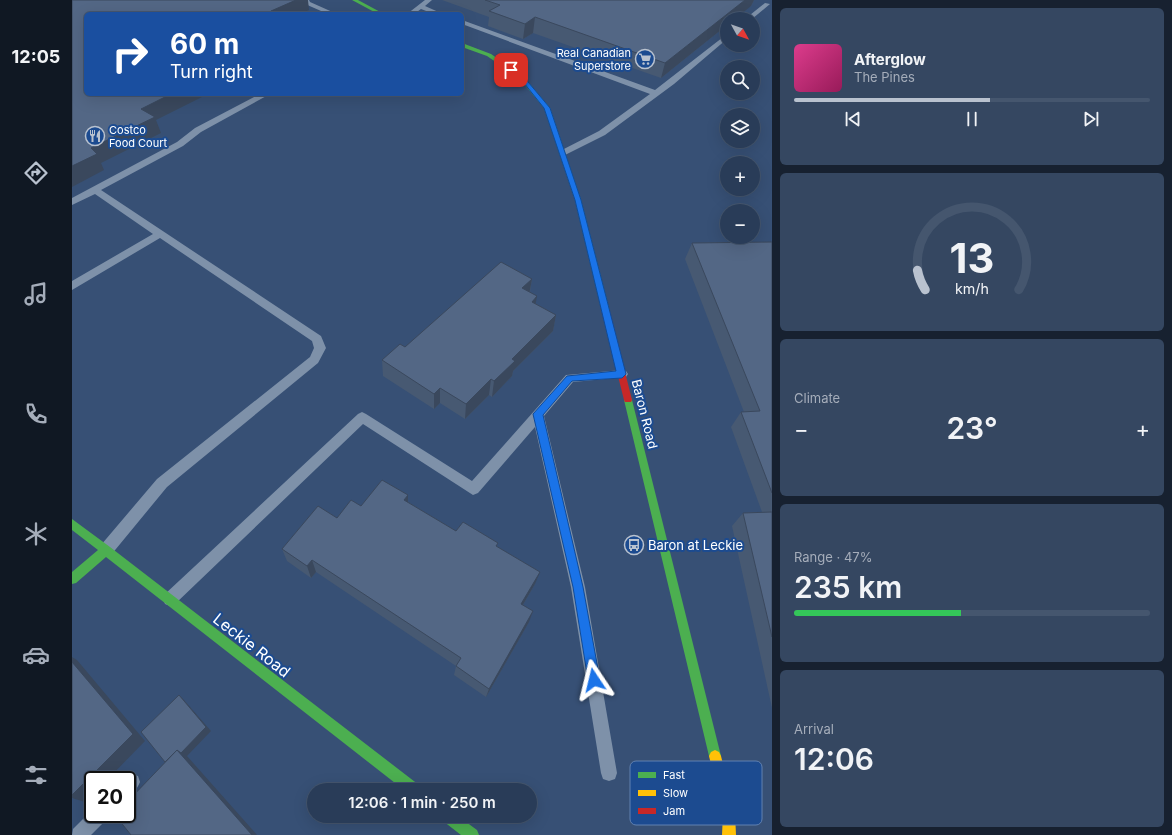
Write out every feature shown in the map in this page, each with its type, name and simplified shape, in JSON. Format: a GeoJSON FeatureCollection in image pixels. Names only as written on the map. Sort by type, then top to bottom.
{"type":"FeatureCollection","features":[{"type":"Feature","properties":{"kind":"street"},"geometry":{"type":"LineString","coordinates":[[354,0],[378,12]]}},
{"type":"Feature","properties":{"kind":"street","name":"Baron Road"},"geometry":{"type":"LineString","coordinates":[[464,46],[489,55],[522,77],[547,108],[563,153],[578,200],[622,374],[717,761]]}},
{"type":"Feature","properties":{"kind":"street","name":"Leckie Road"},"geometry":{"type":"LineString","coordinates":[[72,524],[405,783]]}},
{"type":"Feature","properties":{"kind":"street"},"geometry":{"type":"LineString","coordinates":[[72,579],[106,550]]}},
{"type":"Feature","properties":{"kind":"street"},"geometry":{"type":"LineString","coordinates":[[457,823],[472,835]]}},
{"type":"Feature","properties":{"kind":"lane"},"geometry":{"type":"LineString","coordinates":[[306,0],[307,3],[329,12]]}},
{"type":"Feature","properties":{"kind":"lane"},"geometry":{"type":"LineString","coordinates":[[412,12],[429,0]]}},
{"type":"Feature","properties":{"kind":"lane"},"geometry":{"type":"LineString","coordinates":[[756,12],[767,2]]}},
{"type":"Feature","properties":{"kind":"lane"},"geometry":{"type":"LineString","coordinates":[[420,6],[435,12]]}},
{"type":"Feature","properties":{"kind":"lane"},"geometry":{"type":"LineString","coordinates":[[464,23],[655,93]]}},
{"type":"Feature","properties":{"kind":"lane"},"geometry":{"type":"LineString","coordinates":[[563,153],[602,133],[720,42]]}},
{"type":"Feature","properties":{"kind":"lane"},"geometry":{"type":"LineString","coordinates":[[72,202],[180,144],[198,130],[262,96]]}},
{"type":"Feature","properties":{"kind":"lane"},"geometry":{"type":"LineString","coordinates":[[95,190],[316,339],[320,348],[314,360],[162,483],[106,550]]}},
{"type":"Feature","properties":{"kind":"lane"},"geometry":{"type":"LineString","coordinates":[[72,286],[160,234]]}},
{"type":"Feature","properties":{"kind":"lane"},"geometry":{"type":"LineString","coordinates":[[170,600],[362,417],[473,489],[570,378],[622,374]]}},
{"type":"Feature","properties":{"kind":"lane"},"geometry":{"type":"LineString","coordinates":[[538,414],[578,587],[609,773]]}},
{"type":"Feature","properties":{"kind":"lane"},"geometry":{"type":"LineString","coordinates":[[79,835],[91,823]]}},
{"type":"Feature","properties":{"kind":"building"},"geometry":{"type":"Polygon","coordinates":[[[72,0],[296,0],[271,11],[273,12],[84,12],[84,96],[167,96],[141,109],[155,117],[91,148],[97,154],[72,166],[72,0]]]}},
{"type":"Feature","properties":{"kind":"building","name":"Real Canadian Superstore"},"geometry":{"type":"Polygon","coordinates":[[[485,0],[745,0],[730,12],[720,12],[720,20],[665,63],[535,17],[525,24],[489,11],[500,5],[485,0]]]}},
{"type":"Feature","properties":{"kind":"building"},"geometry":{"type":"Polygon","coordinates":[[[760,242],[772,242],[772,493],[741,412],[760,411],[692,243],[760,244],[760,242]]]}},
{"type":"Feature","properties":{"kind":"building"},"geometry":{"type":"Polygon","coordinates":[[[501,262],[532,279],[522,288],[537,296],[532,302],[556,315],[512,359],[515,361],[494,381],[491,379],[466,404],[440,388],[434,394],[382,360],[400,344],[405,347],[501,262]]]}},
{"type":"Feature","properties":{"kind":"building"},"geometry":{"type":"Polygon","coordinates":[[[382,480],[408,495],[404,500],[456,531],[463,522],[498,543],[496,546],[540,572],[521,604],[533,611],[489,689],[456,666],[461,658],[312,560],[307,566],[282,549],[318,506],[337,518],[351,500],[361,506],[382,480]]]}},
{"type":"Feature","properties":{"kind":"building"},"geometry":{"type":"Polygon","coordinates":[[[772,512],[772,637],[743,513],[772,512]]]}},
{"type":"Feature","properties":{"kind":"building"},"geometry":{"type":"Polygon","coordinates":[[[72,662],[133,734],[96,771],[84,771],[84,783],[72,795],[72,662]]]}},
{"type":"Feature","properties":{"kind":"building"},"geometry":{"type":"Polygon","coordinates":[[[179,695],[206,727],[181,753],[177,750],[165,762],[141,732],[179,695]]]}},
{"type":"Feature","properties":{"kind":"building"},"geometry":{"type":"Polygon","coordinates":[[[177,750],[252,835],[131,835],[121,823],[136,823],[136,793],[177,750]]]}},
{"type":"Feature","properties":{"kind":"traffic: fast"},"geometry":{"type":"LineString","coordinates":[[354,0],[378,12]]}},
{"type":"Feature","properties":{"kind":"traffic: fast"},"geometry":{"type":"LineString","coordinates":[[464,46],[489,55],[521,77],[547,108],[578,200],[606,312]]}},
{"type":"Feature","properties":{"kind":"traffic: fast"},"geometry":{"type":"LineString","coordinates":[[628,400],[715,756]]}},
{"type":"Feature","properties":{"kind":"traffic: fast"},"geometry":{"type":"LineString","coordinates":[[72,524],[405,783]]}},
{"type":"Feature","properties":{"kind":"traffic: fast"},"geometry":{"type":"LineString","coordinates":[[72,579],[106,550]]}},
{"type":"Feature","properties":{"kind":"traffic: fast"},"geometry":{"type":"LineString","coordinates":[[457,823],[472,835]]}},
{"type":"Feature","properties":{"kind":"traffic: slow"},"geometry":{"type":"LineString","coordinates":[[715,756],[716,761]]}},
{"type":"Feature","properties":{"kind":"traffic: slow"},"geometry":{"type":"LineString","coordinates":[[729,825],[729,835]]}},
{"type":"Feature","properties":{"kind":"traffic: jam"},"geometry":{"type":"LineString","coordinates":[[606,312],[628,400]]}},
{"type":"Feature","properties":{"kind":"place","name":"Real Canadian Superstore"},"geometry":{"type":"Point","coordinates":[645,59]}},
{"type":"Feature","properties":{"kind":"place","name":"Costco Food Court"},"geometry":{"type":"Point","coordinates":[95,136]}},
{"type":"Feature","properties":{"kind":"place","name":"Baron at Leckie"},"geometry":{"type":"Point","coordinates":[634,545]}},
{"type":"Feature","properties":{"kind":"route"},"geometry":{"type":"LineString","coordinates":[[511,70],[522,77],[547,108],[578,200],[622,374],[570,378],[538,414],[578,587],[594,680]]}}]}
